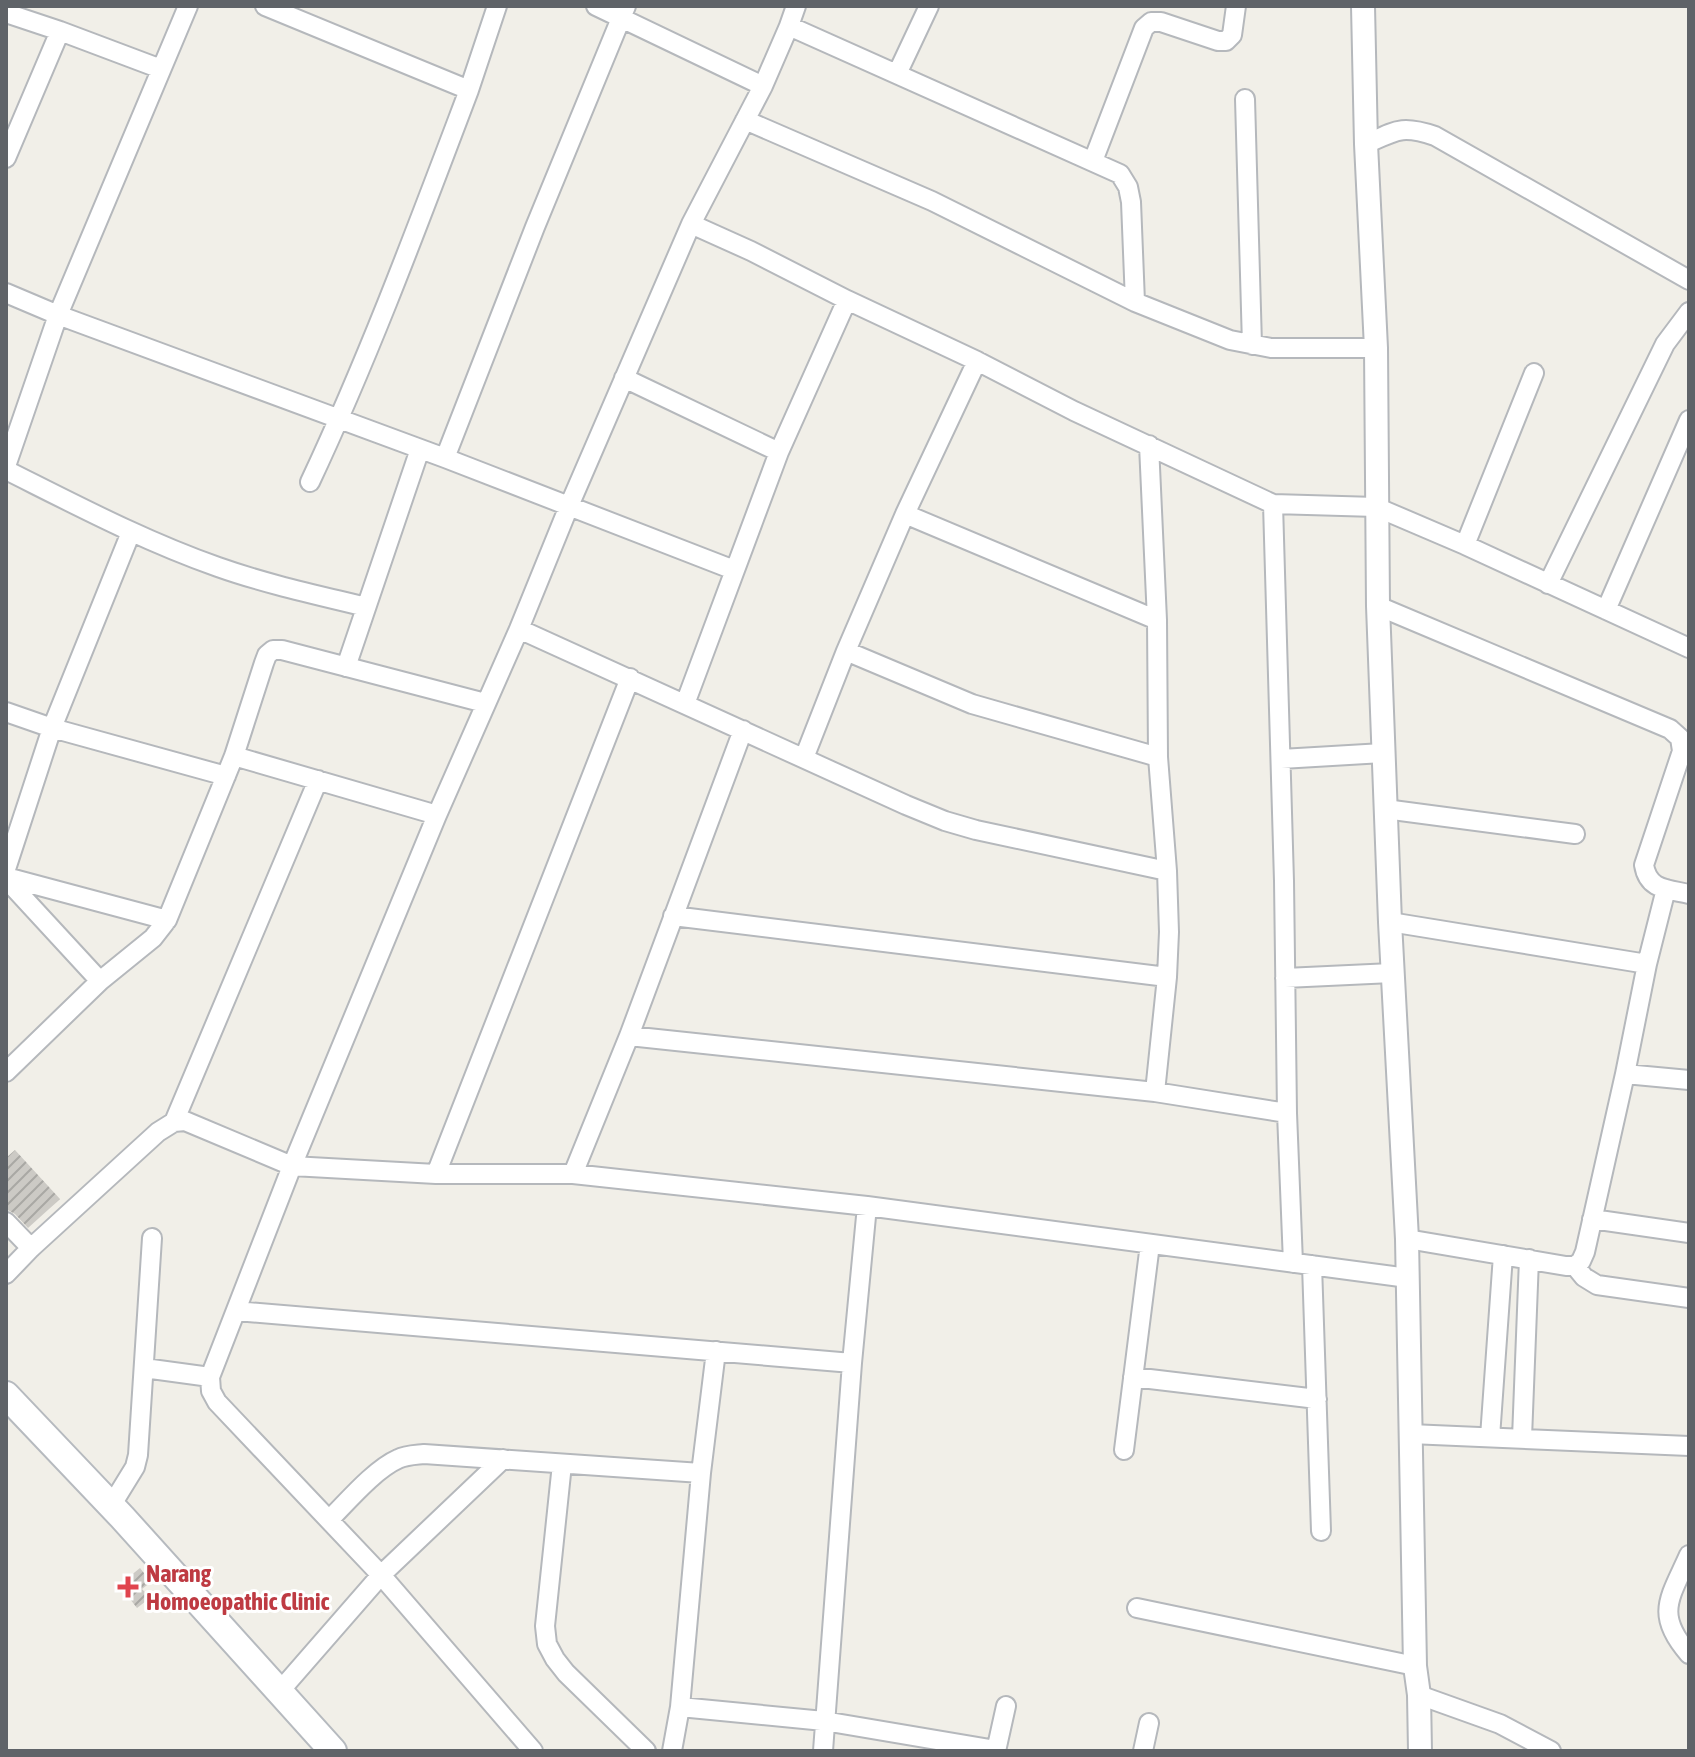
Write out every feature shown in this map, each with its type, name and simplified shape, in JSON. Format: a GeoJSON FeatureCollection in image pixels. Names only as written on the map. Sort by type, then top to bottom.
{"type":"FeatureCollection","features":[{"type":"Feature","properties":{"kind":"main road"},"geometry":{"type":"LineString","coordinates":[[6,1395],[333,1751]]}},
{"type":"Feature","properties":{"kind":"street"},"geometry":{"type":"LineString","coordinates":[[188,6],[15,412],[6,468],[131,532],[245,576],[366,607]]}},
{"type":"Feature","properties":{"kind":"street"},"geometry":{"type":"LineString","coordinates":[[265,6],[469,90]]}},
{"type":"Feature","properties":{"kind":"street"},"geometry":{"type":"LineString","coordinates":[[310,482],[409,247],[469,90],[497,6]]}},
{"type":"Feature","properties":{"kind":"street"},"geometry":{"type":"LineString","coordinates":[[596,6],[623,12],[763,86]]}},
{"type":"Feature","properties":{"kind":"street"},"geometry":{"type":"LineString","coordinates":[[533,1751],[381,1575],[217,1402],[211,1391],[210,1377],[292,1166],[569,506],[691,224],[763,86],[796,6]]}},
{"type":"Feature","properties":{"kind":"street"},"geometry":{"type":"LineString","coordinates":[[897,74],[929,6]]}},
{"type":"Feature","properties":{"kind":"street"},"geometry":{"type":"LineString","coordinates":[[1093,161],[1144,28],[1151,22],[1161,22],[1226,41],[1232,35],[1236,6]]}},
{"type":"Feature","properties":{"kind":"street"},"geometry":{"type":"LineString","coordinates":[[1363,6],[1376,348],[1378,606],[1392,973],[1407,1239],[1415,1666],[1420,1751]]}},
{"type":"Feature","properties":{"kind":"street"},"geometry":{"type":"LineString","coordinates":[[445,458],[623,12]]}},
{"type":"Feature","properties":{"kind":"street"},"geometry":{"type":"LineString","coordinates":[[6,13],[161,69]]}},
{"type":"Feature","properties":{"kind":"street"},"geometry":{"type":"LineString","coordinates":[[789,26],[1120,174],[1128,187],[1131,202],[1135,302]]}},
{"type":"Feature","properties":{"kind":"street"},"geometry":{"type":"LineString","coordinates":[[6,158],[60,31]]}},
{"type":"Feature","properties":{"kind":"street"},"geometry":{"type":"LineString","coordinates":[[1245,99],[1252,345]]}},
{"type":"Feature","properties":{"kind":"street"},"geometry":{"type":"LineString","coordinates":[[745,120],[932,201],[1135,302],[1230,340],[1271,348],[1376,348]]}},
{"type":"Feature","properties":{"kind":"street"},"geometry":{"type":"LineString","coordinates":[[1366,144],[1403,130],[1415,129],[1435,136],[1689,280]]}},
{"type":"Feature","properties":{"kind":"street"},"geometry":{"type":"LineString","coordinates":[[691,224],[1074,411],[1273,504],[1376,507],[1689,648]]}},
{"type":"Feature","properties":{"kind":"street"},"geometry":{"type":"LineString","coordinates":[[6,293],[734,570]]}},
{"type":"Feature","properties":{"kind":"street"},"geometry":{"type":"LineString","coordinates":[[685,704],[779,452],[847,300]]}},
{"type":"Feature","properties":{"kind":"street"},"geometry":{"type":"LineString","coordinates":[[1548,584],[1665,344],[1689,312]]}},
{"type":"Feature","properties":{"kind":"street"},"geometry":{"type":"LineString","coordinates":[[804,758],[905,514],[977,361]]}},
{"type":"Feature","properties":{"kind":"street"},"geometry":{"type":"LineString","coordinates":[[1465,545],[1534,373]]}},
{"type":"Feature","properties":{"kind":"street"},"geometry":{"type":"LineString","coordinates":[[624,378],[779,452]]}},
{"type":"Feature","properties":{"kind":"street"},"geometry":{"type":"LineString","coordinates":[[1606,610],[1689,420]]}},
{"type":"Feature","properties":{"kind":"street"},"geometry":{"type":"LineString","coordinates":[[1149,445],[1157,620],[1158,757],[1169,932],[1155,1092]]}},
{"type":"Feature","properties":{"kind":"street"},"geometry":{"type":"LineString","coordinates":[[346,667],[420,449]]}},
{"type":"Feature","properties":{"kind":"street"},"geometry":{"type":"LineString","coordinates":[[1273,504],[1293,1263]]}},
{"type":"Feature","properties":{"kind":"street"},"geometry":{"type":"LineString","coordinates":[[905,514],[1157,620]]}},
{"type":"Feature","properties":{"kind":"street"},"geometry":{"type":"LineString","coordinates":[[6,869],[52,728],[131,532]]}},
{"type":"Feature","properties":{"kind":"street"},"geometry":{"type":"LineString","coordinates":[[1378,606],[1670,729],[1680,738],[1682,751],[1644,865],[1646,877],[1654,885],[1689,894]]}},
{"type":"Feature","properties":{"kind":"street"},"geometry":{"type":"LineString","coordinates":[[519,629],[945,821],[1167,871]]}},
{"type":"Feature","properties":{"kind":"street"},"geometry":{"type":"LineString","coordinates":[[9,1061],[153,938],[167,920],[234,756],[267,655],[273,650],[485,703]]}},
{"type":"Feature","properties":{"kind":"street"},"geometry":{"type":"LineString","coordinates":[[846,651],[972,704],[1158,757]]}},
{"type":"Feature","properties":{"kind":"street"},"geometry":{"type":"LineString","coordinates":[[436,1174],[630,678]]}},
{"type":"Feature","properties":{"kind":"street"},"geometry":{"type":"LineString","coordinates":[[6,712],[52,728],[226,776]]}},
{"type":"Feature","properties":{"kind":"street"},"geometry":{"type":"LineString","coordinates":[[573,1174],[629,1036],[743,730]]}},
{"type":"Feature","properties":{"kind":"street"},"geometry":{"type":"LineString","coordinates":[[1281,759],[1383,753]]}},
{"type":"Feature","properties":{"kind":"street"},"geometry":{"type":"LineString","coordinates":[[234,756],[437,815]]}},
{"type":"Feature","properties":{"kind":"street"},"geometry":{"type":"LineString","coordinates":[[174,1122],[318,780]]}},
{"type":"Feature","properties":{"kind":"street"},"geometry":{"type":"LineString","coordinates":[[1385,809],[1575,834]]}},
{"type":"Feature","properties":{"kind":"street"},"geometry":{"type":"LineString","coordinates":[[6,878],[167,920]]}},
{"type":"Feature","properties":{"kind":"street"},"geometry":{"type":"LineString","coordinates":[[6,878],[100,981]]}},
{"type":"Feature","properties":{"kind":"street"},"geometry":{"type":"LineString","coordinates":[[1575,1266],[1585,1252],[1666,889]]}},
{"type":"Feature","properties":{"kind":"street"},"geometry":{"type":"LineString","coordinates":[[673,916],[1167,977]]}},
{"type":"Feature","properties":{"kind":"street"},"geometry":{"type":"LineString","coordinates":[[1390,922],[1647,964]]}},
{"type":"Feature","properties":{"kind":"street"},"geometry":{"type":"LineString","coordinates":[[1285,978],[1392,973]]}},
{"type":"Feature","properties":{"kind":"street"},"geometry":{"type":"LineString","coordinates":[[629,1036],[1155,1092],[1287,1113]]}},
{"type":"Feature","properties":{"kind":"street"},"geometry":{"type":"LineString","coordinates":[[1625,1074],[1689,1080]]}},
{"type":"Feature","properties":{"kind":"street"},"geometry":{"type":"LineString","coordinates":[[6,1274],[158,1132],[174,1122],[185,1121],[292,1166],[436,1174],[573,1174],[867,1206],[1408,1278]]}},
{"type":"Feature","properties":{"kind":"street"},"geometry":{"type":"LineString","coordinates":[[823,1751],[867,1206]]}},
{"type":"Feature","properties":{"kind":"street"},"geometry":{"type":"LineString","coordinates":[[1592,1219],[1689,1233]]}},
{"type":"Feature","properties":{"kind":"street"},"geometry":{"type":"LineString","coordinates":[[6,1222],[31,1248]]}},
{"type":"Feature","properties":{"kind":"street"},"geometry":{"type":"LineString","coordinates":[[111,1506],[135,1467],[152,1238]]}},
{"type":"Feature","properties":{"kind":"street"},"geometry":{"type":"LineString","coordinates":[[1407,1239],[1575,1266],[1584,1277],[1597,1285],[1689,1298]]}},
{"type":"Feature","properties":{"kind":"street"},"geometry":{"type":"LineString","coordinates":[[1124,1450],[1150,1244]]}},
{"type":"Feature","properties":{"kind":"street"},"geometry":{"type":"LineString","coordinates":[[1490,1437],[1503,1255]]}},
{"type":"Feature","properties":{"kind":"street"},"geometry":{"type":"LineString","coordinates":[[1522,1438],[1529,1259]]}},
{"type":"Feature","properties":{"kind":"street"},"geometry":{"type":"LineString","coordinates":[[1312,1265],[1321,1531]]}},
{"type":"Feature","properties":{"kind":"street"},"geometry":{"type":"LineString","coordinates":[[236,1311],[852,1363]]}},
{"type":"Feature","properties":{"kind":"street"},"geometry":{"type":"LineString","coordinates":[[672,1751],[680,1707],[701,1473],[716,1351]]}},
{"type":"Feature","properties":{"kind":"street"},"geometry":{"type":"LineString","coordinates":[[144,1368],[210,1377]]}},
{"type":"Feature","properties":{"kind":"street"},"geometry":{"type":"LineString","coordinates":[[1133,1377],[1317,1399]]}},
{"type":"Feature","properties":{"kind":"street"},"geometry":{"type":"LineString","coordinates":[[1410,1434],[1689,1446]]}},
{"type":"Feature","properties":{"kind":"street"},"geometry":{"type":"LineString","coordinates":[[329,1520],[385,1466],[399,1458],[424,1454],[701,1473]]}},
{"type":"Feature","properties":{"kind":"street"},"geometry":{"type":"LineString","coordinates":[[279,1692],[381,1575],[503,1459]]}},
{"type":"Feature","properties":{"kind":"street"},"geometry":{"type":"LineString","coordinates":[[562,1464],[545,1626],[547,1644],[566,1673],[646,1751]]}},
{"type":"Feature","properties":{"kind":"street"},"geometry":{"type":"LineString","coordinates":[[1689,1555],[1669,1600],[1668,1612],[1670,1627],[1689,1654]]}},
{"type":"Feature","properties":{"kind":"street"},"geometry":{"type":"LineString","coordinates":[[1137,1608],[1415,1666]]}},
{"type":"Feature","properties":{"kind":"street"},"geometry":{"type":"LineString","coordinates":[[1419,1695],[1500,1724],[1551,1751]]}},
{"type":"Feature","properties":{"kind":"street"},"geometry":{"type":"LineString","coordinates":[[680,1707],[824,1721],[996,1750],[1006,1706]]}},
{"type":"Feature","properties":{"kind":"street"},"geometry":{"type":"LineString","coordinates":[[1143,1751],[1149,1723]]}},
{"type":"Feature","properties":{"kind":"building"},"geometry":{"type":"Polygon","coordinates":[[[15,1150],[60,1199],[28,1228],[6,1209],[6,1158],[15,1150]]]}},
{"type":"Feature","properties":{"kind":"building"},"geometry":{"type":"Polygon","coordinates":[[[140,1568],[151,1582],[142,1589],[150,1598],[137,1608],[119,1585],[140,1568]]]}},
{"type":"Feature","properties":{"kind":"place","name":"Narang Homoeopathic Clinic"},"geometry":{"type":"Point","coordinates":[128,1587]}}]}
